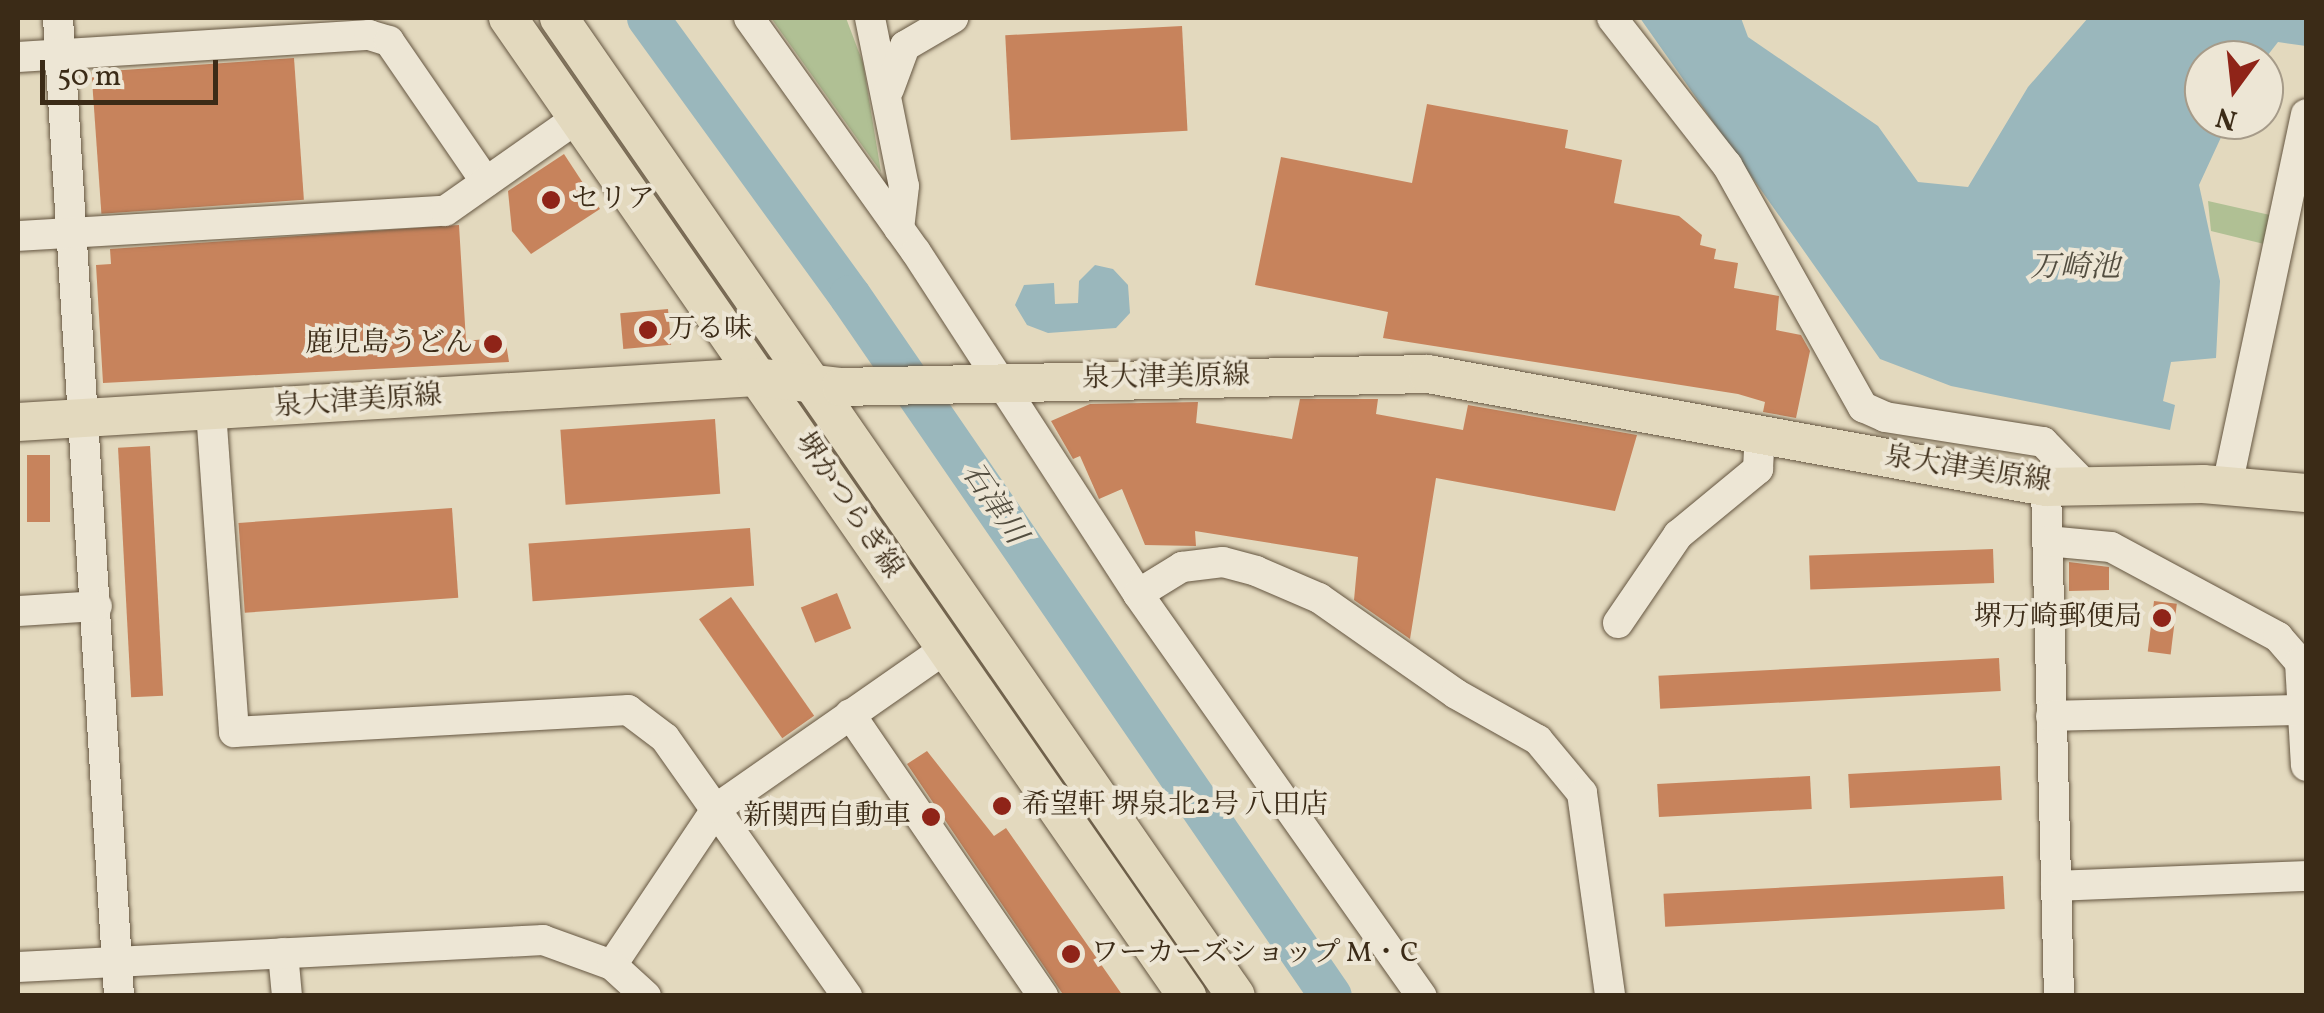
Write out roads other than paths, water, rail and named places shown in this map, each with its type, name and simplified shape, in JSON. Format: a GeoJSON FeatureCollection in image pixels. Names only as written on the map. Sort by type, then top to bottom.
{"type":"FeatureCollection","features":[{"type":"Feature","properties":{"kind":"main road","name":"堺かつらぎ線"},"geometry":{"type":"LineString","coordinates":[[508,18],[1186,996]]}},
{"type":"Feature","properties":{"kind":"main road","name":"堺かつらぎ線"},"geometry":{"type":"LineString","coordinates":[[559,18],[829,385],[1236,996]]}},
{"type":"Feature","properties":{"kind":"main road","name":"泉大津美原線"},"geometry":{"type":"LineString","coordinates":[[18,422],[756,377],[829,385],[1428,374],[2046,486],[2227,486],[2306,494]]}},
{"type":"Feature","properties":{"kind":"street"},"geometry":{"type":"LineString","coordinates":[[58,18],[56,54],[96,606],[119,996]]}},
{"type":"Feature","properties":{"kind":"street"},"geometry":{"type":"LineString","coordinates":[[749,18],[898,229],[986,382],[1422,996]]}},
{"type":"Feature","properties":{"kind":"street"},"geometry":{"type":"LineString","coordinates":[[870,18],[904,186],[898,229]]}},
{"type":"Feature","properties":{"kind":"street"},"geometry":{"type":"LineString","coordinates":[[888,93],[905,46],[953,18]]}},
{"type":"Feature","properties":{"kind":"street"},"geometry":{"type":"LineString","coordinates":[[1612,18],[1727,165],[1863,407],[1885,418],[2043,442],[2084,483]]}},
{"type":"Feature","properties":{"kind":"street"},"geometry":{"type":"LineString","coordinates":[[18,57],[369,36],[389,41],[486,182]]}},
{"type":"Feature","properties":{"kind":"street"},"geometry":{"type":"LineString","coordinates":[[2227,486],[2306,114]]}},
{"type":"Feature","properties":{"kind":"street"},"geometry":{"type":"LineString","coordinates":[[18,236],[445,211],[576,119]]}},
{"type":"Feature","properties":{"kind":"street"},"geometry":{"type":"LineString","coordinates":[[210,410],[234,732],[628,710],[666,738],[847,996]]}},
{"type":"Feature","properties":{"kind":"street"},"geometry":{"type":"LineString","coordinates":[[1618,623],[1678,534],[1758,469],[1760,436]]}},
{"type":"Feature","properties":{"kind":"street"},"geometry":{"type":"LineString","coordinates":[[2046,486],[2059,996]]}},
{"type":"Feature","properties":{"kind":"street"},"geometry":{"type":"LineString","coordinates":[[2047,542],[2110,547],[2278,637],[2300,662],[2306,766]]}},
{"type":"Feature","properties":{"kind":"street"},"geometry":{"type":"LineString","coordinates":[[1138,594],[1182,566],[1223,562],[1256,571],[1319,598],[1456,694],[1538,740],[1582,793],[1610,996]]}},
{"type":"Feature","properties":{"kind":"street"},"geometry":{"type":"LineString","coordinates":[[18,610],[96,606]]}},
{"type":"Feature","properties":{"kind":"street"},"geometry":{"type":"LineString","coordinates":[[612,964],[717,808],[945,649]]}},
{"type":"Feature","properties":{"kind":"street"},"geometry":{"type":"LineString","coordinates":[[2052,716],[2303,710]]}},
{"type":"Feature","properties":{"kind":"street"},"geometry":{"type":"LineString","coordinates":[[850,714],[1043,996]]}},
{"type":"Feature","properties":{"kind":"street"},"geometry":{"type":"LineString","coordinates":[[2056,886],[2306,876]]}},
{"type":"Feature","properties":{"kind":"street"},"geometry":{"type":"LineString","coordinates":[[18,966],[543,940],[612,964],[646,996]]}},
{"type":"Feature","properties":{"kind":"street"},"geometry":{"type":"LineString","coordinates":[[284,952],[286,996]]}},
{"type":"Feature","properties":{"kind":"water","name":"万崎池"},"geometry":{"type":"Polygon","coordinates":[[[1640,18],[1741,18],[1748,37],[1878,126],[1918,182],[1968,187],[2028,87],[2088,18],[2306,18],[2306,46],[2284,40],[2184,40],[2184,140],[2220,140],[2199,185],[2220,281],[2216,358],[2171,362],[2163,401],[2175,405],[2170,430],[1951,386],[1880,359],[1640,18]]]}},
{"type":"Feature","properties":{"kind":"water"},"geometry":{"type":"Polygon","coordinates":[[[1095,265],[1113,269],[1128,285],[1130,313],[1116,328],[1048,333],[1027,325],[1015,305],[1024,285],[1054,283],[1055,304],[1078,303],[1079,281],[1095,265]]]}},
{"type":"Feature","properties":{"kind":"waterway","name":"石津川"},"geometry":{"type":"LineString","coordinates":[[648,18],[850,296],[1331,996]]}},
{"type":"Feature","properties":{"kind":"place","name":"セリア"},"geometry":{"type":"Point","coordinates":[551,200]}},
{"type":"Feature","properties":{"kind":"place","name":"万る味"},"geometry":{"type":"Point","coordinates":[648,330]}},
{"type":"Feature","properties":{"kind":"place","name":"鹿児島うどん"},"geometry":{"type":"Point","coordinates":[493,344]}},
{"type":"Feature","properties":{"kind":"place","name":"堺万崎郵便局"},"geometry":{"type":"Point","coordinates":[2162,618]}},
{"type":"Feature","properties":{"kind":"place","name":"希望軒 堺泉北2号 八田店"},"geometry":{"type":"Point","coordinates":[1002,806]}},
{"type":"Feature","properties":{"kind":"place","name":"新関西自動車"},"geometry":{"type":"Point","coordinates":[931,817]}},
{"type":"Feature","properties":{"kind":"place","name":"ワーカーズショップ M・C"},"geometry":{"type":"Point","coordinates":[1071,954]}}]}
